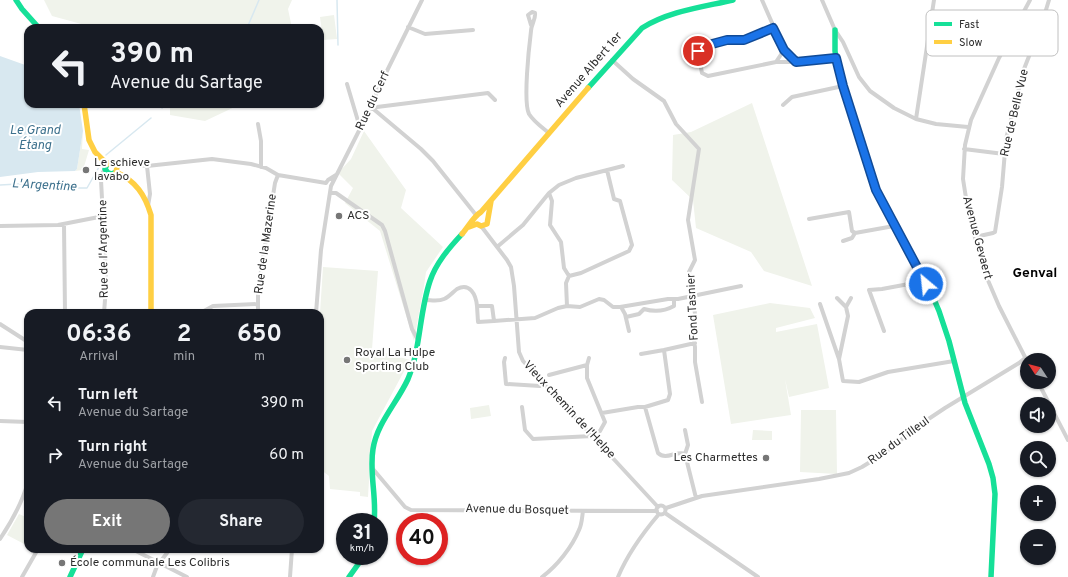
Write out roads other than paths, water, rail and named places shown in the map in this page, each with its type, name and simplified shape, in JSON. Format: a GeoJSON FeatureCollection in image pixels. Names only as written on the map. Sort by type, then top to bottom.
{"type":"FeatureCollection","features":[{"type":"Feature","properties":{"kind":"main road"},"geometry":{"type":"LineString","coordinates":[[16,0],[35,24]]}},
{"type":"Feature","properties":{"kind":"main road","name":"Avenue Albert 1er"},"geometry":{"type":"LineString","coordinates":[[375,513],[372,469],[373,451],[379,428],[408,379],[416,354],[425,300],[430,281],[440,260],[464,231],[479,220],[491,201],[612,60],[642,28],[653,21],[677,13],[733,0]]}},
{"type":"Feature","properties":{"kind":"main road"},"geometry":{"type":"LineString","coordinates":[[835,30],[836,58],[843,86],[874,184],[894,226],[936,302],[949,341],[965,403],[989,464],[995,494],[991,577]]}},
{"type":"Feature","properties":{"kind":"main road"},"geometry":{"type":"LineString","coordinates":[[84,108],[90,145],[112,174],[116,172],[130,179],[139,188],[148,206],[151,216],[151,309]]}},
{"type":"Feature","properties":{"kind":"main road"},"geometry":{"type":"LineString","coordinates":[[107,169],[112,163],[116,165],[116,172]]}},
{"type":"Feature","properties":{"kind":"main road","name":"Avenue Albert 1er"},"geometry":{"type":"LineString","coordinates":[[479,220],[489,219],[488,216],[491,201]]}},
{"type":"Feature","properties":{"kind":"main road"},"geometry":{"type":"LineString","coordinates":[[479,220],[486,214],[488,216]]}},
{"type":"Feature","properties":{"kind":"main road"},"geometry":{"type":"LineString","coordinates":[[70,577],[81,553]]}},
{"type":"Feature","properties":{"kind":"main road"},"geometry":{"type":"LineString","coordinates":[[349,577],[358,565]]}},
{"type":"Feature","properties":{"kind":"street","name":"Rue du Cerf"},"geometry":{"type":"LineString","coordinates":[[316,309],[321,250],[330,193],[330,183],[337,174],[361,126],[372,108],[408,27],[422,0]]}},
{"type":"Feature","properties":{"kind":"street"},"geometry":{"type":"LineString","coordinates":[[762,0],[773,28],[784,50],[796,62]]}},
{"type":"Feature","properties":{"kind":"street"},"geometry":{"type":"LineString","coordinates":[[822,0],[835,30],[843,42],[859,77],[870,91],[887,104],[916,119],[936,124],[968,127]]}},
{"type":"Feature","properties":{"kind":"street"},"geometry":{"type":"LineString","coordinates":[[932,10],[934,0]]}},
{"type":"Feature","properties":{"kind":"street","name":"Avenue Gevaert"},"geometry":{"type":"LineString","coordinates":[[1025,10],[1030,0]]}},
{"type":"Feature","properties":{"kind":"street","name":"Rue de Belle Vue"},"geometry":{"type":"LineString","coordinates":[[1046,10],[1049,0]]}},
{"type":"Feature","properties":{"kind":"street"},"geometry":{"type":"LineString","coordinates":[[531,25],[526,99],[527,109],[533,119],[549,133]]}},
{"type":"Feature","properties":{"kind":"street"},"geometry":{"type":"LineString","coordinates":[[408,27],[425,34],[473,30]]}},
{"type":"Feature","properties":{"kind":"street"},"geometry":{"type":"LineString","coordinates":[[773,28],[744,40],[727,40],[699,48],[698,53],[702,73],[708,76],[776,62],[796,62],[836,58]]}},
{"type":"Feature","properties":{"kind":"street"},"geometry":{"type":"LineString","coordinates":[[776,62],[784,50]]}},
{"type":"Feature","properties":{"kind":"street"},"geometry":{"type":"LineString","coordinates":[[916,119],[926,53]]}},
{"type":"Feature","properties":{"kind":"street","name":"Avenue Gevaert"},"geometry":{"type":"LineString","coordinates":[[1000,56],[980,97],[968,127],[964,149],[963,179],[967,208],[994,295],[1023,353]]}},
{"type":"Feature","properties":{"kind":"street","name":"Rue de Belle Vue"},"geometry":{"type":"LineString","coordinates":[[975,237],[993,234],[995,232],[1002,187],[1006,139],[1022,76],[1030,56]]}},
{"type":"Feature","properties":{"kind":"street","name":"Fond Tasnier"},"geometry":{"type":"LineString","coordinates":[[612,60],[633,79],[664,101],[676,124],[699,149],[688,214],[695,260],[689,272],[696,314],[692,328],[695,343],[695,362],[702,402]]}},
{"type":"Feature","properties":{"kind":"street"},"geometry":{"type":"LineString","coordinates":[[346,84],[361,126]]}},
{"type":"Feature","properties":{"kind":"street"},"geometry":{"type":"LineString","coordinates":[[783,105],[792,97],[843,86]]}},
{"type":"Feature","properties":{"kind":"street","name":"Rue du Cerf"},"geometry":{"type":"LineString","coordinates":[[372,108],[488,93],[495,100]]}},
{"type":"Feature","properties":{"kind":"street","name":"Vieux chemin de l'Helpe"},"geometry":{"type":"LineString","coordinates":[[372,108],[433,161],[479,220],[496,247],[507,260],[512,273],[518,343],[521,357],[658,510]]}},
{"type":"Feature","properties":{"kind":"street"},"geometry":{"type":"LineString","coordinates":[[258,124],[261,141],[261,166]]}},
{"type":"Feature","properties":{"kind":"street"},"geometry":{"type":"LineString","coordinates":[[964,149],[1004,154]]}},
{"type":"Feature","properties":{"kind":"street"},"geometry":{"type":"LineString","coordinates":[[116,165],[124,163],[147,166],[212,159],[261,166],[278,175],[330,183]]}},
{"type":"Feature","properties":{"kind":"street"},"geometry":{"type":"LineString","coordinates":[[147,166],[150,194],[148,206]]}},
{"type":"Feature","properties":{"kind":"street"},"geometry":{"type":"LineString","coordinates":[[496,247],[523,225],[550,193],[564,182],[623,166]]}},
{"type":"Feature","properties":{"kind":"street","name":"Rue de l'Argentine"},"geometry":{"type":"LineString","coordinates":[[104,309],[106,281],[101,178],[103,172],[107,169]]}},
{"type":"Feature","properties":{"kind":"street"},"geometry":{"type":"LineString","coordinates":[[568,276],[580,273],[629,251],[632,245],[620,201],[614,199],[607,170]]}},
{"type":"Feature","properties":{"kind":"street","name":"Rue de la Mazerine"},"geometry":{"type":"LineString","coordinates":[[258,309],[258,290],[275,183],[278,175]]}},
{"type":"Feature","properties":{"kind":"street"},"geometry":{"type":"LineString","coordinates":[[330,193],[336,193],[382,225],[386,231],[412,329],[418,340]]}},
{"type":"Feature","properties":{"kind":"street"},"geometry":{"type":"LineString","coordinates":[[550,193],[552,201],[550,225],[561,242],[564,268],[568,276],[566,283],[567,306]]}},
{"type":"Feature","properties":{"kind":"street"},"geometry":{"type":"LineString","coordinates":[[809,219],[849,212],[852,231],[855,233]]}},
{"type":"Feature","properties":{"kind":"street"},"geometry":{"type":"LineString","coordinates":[[0,226],[64,224],[104,216]]}},
{"type":"Feature","properties":{"kind":"street"},"geometry":{"type":"LineString","coordinates":[[64,224],[65,309]]}},
{"type":"Feature","properties":{"kind":"street"},"geometry":{"type":"LineString","coordinates":[[843,240],[852,238],[855,233],[894,226]]}},
{"type":"Feature","properties":{"kind":"street"},"geometry":{"type":"LineString","coordinates":[[884,331],[869,290],[924,281]]}},
{"type":"Feature","properties":{"kind":"street"},"geometry":{"type":"LineString","coordinates":[[425,300],[440,301],[458,289],[464,287],[473,292],[476,296],[478,322],[535,318],[544,313],[567,306],[580,307],[598,299],[604,300],[613,307],[621,307],[635,303],[693,296],[742,286]]}},
{"type":"Feature","properties":{"kind":"street"},"geometry":{"type":"LineString","coordinates":[[836,298],[846,307],[848,316],[839,359]]}},
{"type":"Feature","properties":{"kind":"street"},"geometry":{"type":"LineString","coordinates":[[846,307],[851,298]]}},
{"type":"Feature","properties":{"kind":"street"},"geometry":{"type":"LineString","coordinates":[[644,308],[654,311],[669,308],[674,306],[674,299]]}},
{"type":"Feature","properties":{"kind":"street"},"geometry":{"type":"LineString","coordinates":[[643,303],[644,308]]}},
{"type":"Feature","properties":{"kind":"street"},"geometry":{"type":"LineString","coordinates":[[208,309],[213,306],[258,304]]}},
{"type":"Feature","properties":{"kind":"street"},"geometry":{"type":"LineString","coordinates":[[820,304],[839,359],[843,381],[845,382],[859,382],[888,372],[954,361]]}},
{"type":"Feature","properties":{"kind":"street"},"geometry":{"type":"LineString","coordinates":[[477,306],[492,306],[494,321]]}},
{"type":"Feature","properties":{"kind":"street"},"geometry":{"type":"LineString","coordinates":[[621,307],[626,317],[629,331]]}},
{"type":"Feature","properties":{"kind":"street"},"geometry":{"type":"LineString","coordinates":[[626,317],[639,314],[644,308]]}},
{"type":"Feature","properties":{"kind":"street"},"geometry":{"type":"LineString","coordinates":[[0,324],[24,339]]}},
{"type":"Feature","properties":{"kind":"street"},"geometry":{"type":"LineString","coordinates":[[641,354],[695,343]]}},
{"type":"Feature","properties":{"kind":"street"},"geometry":{"type":"LineString","coordinates":[[0,347],[24,350]]}},
{"type":"Feature","properties":{"kind":"street"},"geometry":{"type":"LineString","coordinates":[[602,413],[627,408],[646,407],[668,400],[670,397],[664,350]]}},
{"type":"Feature","properties":{"kind":"street"},"geometry":{"type":"LineString","coordinates":[[505,358],[506,384],[540,386],[544,384]]}},
{"type":"Feature","properties":{"kind":"street"},"geometry":{"type":"LineString","coordinates":[[522,407],[525,430],[533,439],[592,436],[600,431],[605,424],[602,413],[587,378],[587,365],[589,358]]}},
{"type":"Feature","properties":{"kind":"street","name":"Rue du Tilleul"},"geometry":{"type":"LineString","coordinates":[[665,510],[696,498],[729,491],[819,479],[849,473],[883,454],[933,416],[1020,363]]}},
{"type":"Feature","properties":{"kind":"street"},"geometry":{"type":"LineString","coordinates":[[549,375],[587,365]]}},
{"type":"Feature","properties":{"kind":"street"},"geometry":{"type":"LineString","coordinates":[[1042,389],[1068,440]]}},
{"type":"Feature","properties":{"kind":"street"},"geometry":{"type":"LineString","coordinates":[[646,407],[660,456],[681,453],[685,454]]}},
{"type":"Feature","properties":{"kind":"street"},"geometry":{"type":"LineString","coordinates":[[0,421],[24,422]]}},
{"type":"Feature","properties":{"kind":"street"},"geometry":{"type":"LineString","coordinates":[[685,430],[688,445],[685,454],[696,498]]}},
{"type":"Feature","properties":{"kind":"street","name":"Avenue du Bosquet"},"geometry":{"type":"LineString","coordinates":[[372,469],[405,508],[411,510],[658,510]]}},
{"type":"Feature","properties":{"kind":"street"},"geometry":{"type":"LineString","coordinates":[[0,539],[24,495]]}},
{"type":"Feature","properties":{"kind":"street"},"geometry":{"type":"LineString","coordinates":[[618,577],[626,558],[662,505],[665,510],[758,577]]}},
{"type":"Feature","properties":{"kind":"street"},"geometry":{"type":"LineString","coordinates":[[658,510],[663,514],[665,510]]}},
{"type":"Feature","properties":{"kind":"street"},"geometry":{"type":"LineString","coordinates":[[542,577],[556,563],[574,540],[580,526],[583,511]]}},
{"type":"Feature","properties":{"kind":"street"},"geometry":{"type":"LineString","coordinates":[[22,577],[36,553]]}},
{"type":"Feature","properties":{"kind":"street"},"geometry":{"type":"LineString","coordinates":[[141,553],[187,577]]}},
{"type":"Feature","properties":{"kind":"street"},"geometry":{"type":"LineString","coordinates":[[153,577],[160,562],[167,553]]}},
{"type":"Feature","properties":{"kind":"street"},"geometry":{"type":"LineString","coordinates":[[290,577],[292,553]]}},
{"type":"Feature","properties":{"kind":"water","name":"Le Grand Étang"},"geometry":{"type":"Polygon","coordinates":[[[0,56],[24,65],[24,108],[80,108],[83,131],[77,169],[75,171],[38,172],[0,177],[0,56]]]}},
{"type":"Feature","properties":{"kind":"waterway","name":"L'Argentine"},"geometry":{"type":"LineString","coordinates":[[249,24],[259,0]]}},
{"type":"Feature","properties":{"kind":"waterway"},"geometry":{"type":"LineString","coordinates":[[337,0],[338,45]]}},
{"type":"Feature","properties":{"kind":"waterway","name":"L'Argentine"},"geometry":{"type":"LineString","coordinates":[[106,155],[151,118]]}},
{"type":"Feature","properties":{"kind":"waterway","name":"L'Argentine"},"geometry":{"type":"LineString","coordinates":[[0,185],[36,183],[69,188],[87,188],[99,167]]}},
{"type":"Feature","properties":{"kind":"place","name":"Le schieve lavabo"},"geometry":{"type":"Point","coordinates":[86,170]}},
{"type":"Feature","properties":{"kind":"place","name":"ACS"},"geometry":{"type":"Point","coordinates":[339,216]}},
{"type":"Feature","properties":{"kind":"place","name":"Royal La Hulpe Sporting Club"},"geometry":{"type":"Point","coordinates":[347,360]}},
{"type":"Feature","properties":{"kind":"place","name":"Les Charmettes"},"geometry":{"type":"Point","coordinates":[766,458]}},
{"type":"Feature","properties":{"kind":"place","name":"École communale Les Colibris"},"geometry":{"type":"Point","coordinates":[62,563]}},
{"type":"Feature","properties":{"kind":"district","name":"Genval"},"geometry":{"type":"Point","coordinates":[1035,273]}}]}
